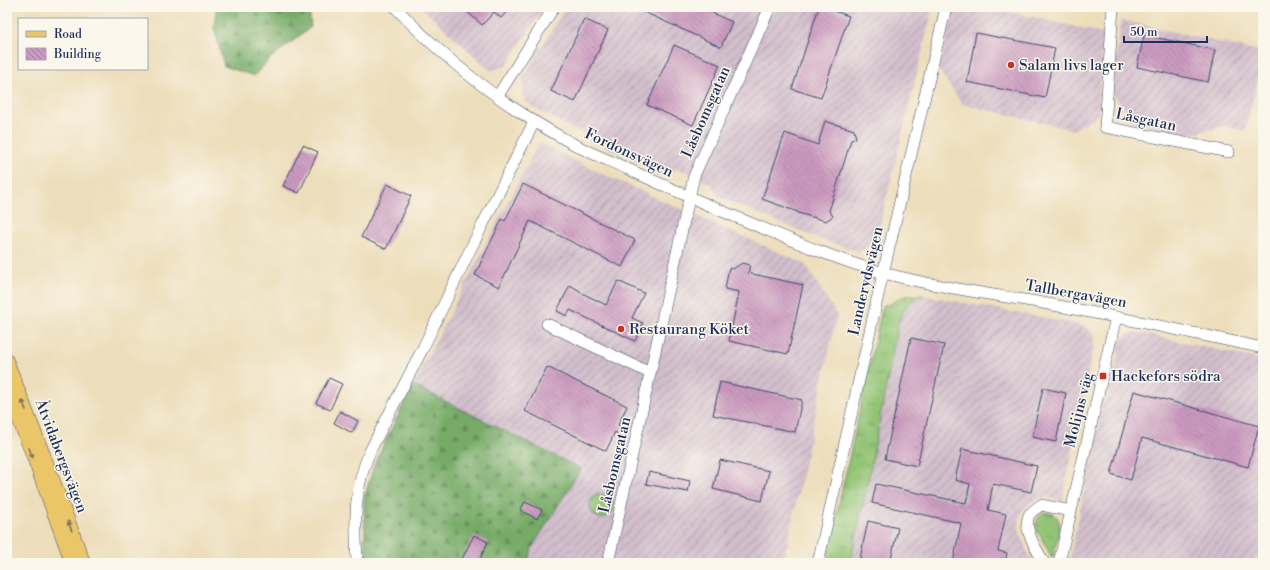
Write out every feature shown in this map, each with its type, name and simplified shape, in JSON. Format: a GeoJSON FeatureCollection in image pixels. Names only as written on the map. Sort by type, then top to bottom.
{"type":"FeatureCollection","features":[{"type":"Feature","properties":{"kind":"main road","name":"Åtvidabergsvägen"},"geometry":{"type":"LineString","coordinates":[[7,361],[84,563]]}},
{"type":"Feature","properties":{"kind":"main road","name":"Åtvidabergsvägen"},"geometry":{"type":"LineString","coordinates":[[7,390],[72,563]]}},
{"type":"Feature","properties":{"kind":"street","name":"Fordonsvägen"},"geometry":{"type":"LineString","coordinates":[[395,7],[419,32],[454,64],[497,97],[534,122],[576,145],[689,197],[782,236],[854,263],[883,272]]}},
{"type":"Feature","properties":{"kind":"street"},"geometry":{"type":"LineString","coordinates":[[497,97],[554,7]]}},
{"type":"Feature","properties":{"kind":"street","name":"Låsbomsgatan"},"geometry":{"type":"LineString","coordinates":[[608,563],[694,176],[770,7]]}},
{"type":"Feature","properties":{"kind":"street","name":"Landerydsvägen"},"geometry":{"type":"LineString","coordinates":[[818,563],[883,272],[946,7]]}},
{"type":"Feature","properties":{"kind":"street","name":"Låsgatan"},"geometry":{"type":"LineString","coordinates":[[1113,7],[1105,127],[1229,152]]}},
{"type":"Feature","properties":{"kind":"street"},"geometry":{"type":"LineString","coordinates":[[358,563],[356,512],[358,488],[365,462],[534,122]]}},
{"type":"Feature","properties":{"kind":"street","name":"Tallbergavägen"},"geometry":{"type":"LineString","coordinates":[[883,272],[940,285],[1183,330],[1263,348]]}},
{"type":"Feature","properties":{"kind":"street","name":"Molijns väg"},"geometry":{"type":"LineString","coordinates":[[1059,563],[1116,317]]}},
{"type":"Feature","properties":{"kind":"street"},"geometry":{"type":"LineString","coordinates":[[547,324],[650,374]]}},
{"type":"Feature","properties":{"kind":"street"},"geometry":{"type":"LineString","coordinates":[[1044,563],[1029,535],[1027,525],[1029,516],[1041,505],[1071,511]]}},
{"type":"Feature","properties":{"kind":"shaded area"},"geometry":{"type":"Polygon","coordinates":[[[421,7],[544,7],[506,66],[491,71],[421,7]]]}},
{"type":"Feature","properties":{"kind":"shaded area"},"geometry":{"type":"Polygon","coordinates":[[[566,7],[933,7],[876,241],[859,252],[812,236],[719,197],[711,184],[679,169],[670,172],[609,148],[532,107],[525,100],[522,94],[524,82],[521,80],[566,7]]]}},
{"type":"Feature","properties":{"kind":"shaded area"},"geometry":{"type":"Polygon","coordinates":[[[954,7],[988,7],[1103,33],[1098,114],[1074,130],[962,104],[939,70],[954,7]]]}},
{"type":"Feature","properties":{"kind":"shaded area"},"geometry":{"type":"Polygon","coordinates":[[[1121,20],[1263,52],[1263,58],[1245,131],[1225,126],[1191,134],[1136,123],[1112,92],[1121,20]]]}},
{"type":"Feature","properties":{"kind":"shaded area"},"geometry":{"type":"Polygon","coordinates":[[[539,142],[598,172],[805,264],[837,315],[783,563],[527,563],[533,546],[581,469],[413,385],[539,142]]]}},
{"type":"Feature","properties":{"kind":"shaded area"},"geometry":{"type":"Polygon","coordinates":[[[923,295],[1082,325],[1093,334],[1095,340],[1062,501],[1046,497],[1038,499],[1031,502],[1023,510],[1019,518],[1019,530],[1033,563],[850,563],[869,476],[898,323],[906,307],[914,299],[923,295]]]}},
{"type":"Feature","properties":{"kind":"shaded area"},"geometry":{"type":"Polygon","coordinates":[[[1130,333],[1141,333],[1263,360],[1263,563],[1069,563],[1103,401],[1107,398],[1119,354],[1117,343],[1130,333]]]}},
{"type":"Feature","properties":{"kind":"green space"},"geometry":{"type":"Polygon","coordinates":[[[216,7],[309,7],[311,27],[271,58],[254,76],[224,66],[214,28],[216,7]]]}},
{"type":"Feature","properties":{"kind":"green space"},"geometry":{"type":"Polygon","coordinates":[[[923,295],[913,300],[907,306],[898,323],[869,476],[850,563],[826,563],[882,309],[884,305],[887,305],[902,297],[923,295]]]}},
{"type":"Feature","properties":{"kind":"green space"},"geometry":{"type":"Polygon","coordinates":[[[413,385],[581,469],[533,546],[527,563],[365,563],[364,498],[375,462],[413,385]]]}},
{"type":"Feature","properties":{"kind":"green space"},"geometry":{"type":"Polygon","coordinates":[[[602,494],[610,498],[614,506],[610,514],[602,518],[594,514],[590,506],[594,498],[602,494]]]}},
{"type":"Feature","properties":{"kind":"green space"},"geometry":{"type":"Polygon","coordinates":[[[1043,513],[1050,513],[1057,517],[1060,527],[1052,558],[1037,530],[1036,525],[1037,520],[1043,513]]]}},
{"type":"Feature","properties":{"kind":"building"},"geometry":{"type":"Polygon","coordinates":[[[462,7],[511,7],[501,18],[494,12],[482,25],[462,7]]]}},
{"type":"Feature","properties":{"kind":"building"},"geometry":{"type":"Polygon","coordinates":[[[633,7],[699,7],[732,22],[721,47],[633,7]]]}},
{"type":"Feature","properties":{"kind":"building"},"geometry":{"type":"Polygon","coordinates":[[[819,7],[849,16],[821,98],[792,89],[819,7]]]}},
{"type":"Feature","properties":{"kind":"building"},"geometry":{"type":"Polygon","coordinates":[[[584,19],[608,30],[575,102],[551,91],[584,19]]]}},
{"type":"Feature","properties":{"kind":"building","name":"Salam livs lager"},"geometry":{"type":"Polygon","coordinates":[[[976,33],[1055,48],[1045,98],[967,82],[976,33]]]}},
{"type":"Feature","properties":{"kind":"building"},"geometry":{"type":"Polygon","coordinates":[[[1144,35],[1215,50],[1208,82],[1137,67],[1144,35]]]}},
{"type":"Feature","properties":{"kind":"building"},"geometry":{"type":"Polygon","coordinates":[[[674,45],[720,65],[693,125],[647,105],[674,45]]]}},
{"type":"Feature","properties":{"kind":"building"},"geometry":{"type":"Polygon","coordinates":[[[825,121],[854,130],[856,138],[851,140],[829,211],[833,216],[826,221],[798,213],[762,199],[785,133],[818,145],[825,121]]]}},
{"type":"Feature","properties":{"kind":"building"},"geometry":{"type":"Polygon","coordinates":[[[303,145],[318,152],[299,193],[283,186],[303,145]]]}},
{"type":"Feature","properties":{"kind":"building"},"geometry":{"type":"Polygon","coordinates":[[[387,184],[411,196],[386,249],[361,237],[387,184]]]}},
{"type":"Feature","properties":{"kind":"building"},"geometry":{"type":"Polygon","coordinates":[[[523,184],[635,240],[622,267],[530,221],[499,287],[475,275],[502,219],[505,221],[523,184]]]}},
{"type":"Feature","properties":{"kind":"building"},"geometry":{"type":"Polygon","coordinates":[[[742,263],[750,265],[748,273],[803,285],[788,354],[729,341],[739,292],[725,289],[729,268],[733,269],[742,263]]]}},
{"type":"Feature","properties":{"kind":"building"},"geometry":{"type":"Polygon","coordinates":[[[618,281],[644,293],[632,318],[643,323],[635,341],[570,310],[567,316],[557,311],[570,285],[580,292],[606,305],[618,281]]]}},
{"type":"Feature","properties":{"kind":"building"},"geometry":{"type":"Polygon","coordinates":[[[911,338],[944,345],[917,466],[885,459],[911,338]]]}},
{"type":"Feature","properties":{"kind":"building"},"geometry":{"type":"Polygon","coordinates":[[[547,367],[627,406],[618,425],[623,427],[619,435],[615,432],[606,451],[525,411],[547,367]]]}},
{"type":"Feature","properties":{"kind":"building"},"geometry":{"type":"Polygon","coordinates":[[[329,378],[342,384],[330,410],[316,403],[329,378]]]}},
{"type":"Feature","properties":{"kind":"building"},"geometry":{"type":"Polygon","coordinates":[[[720,382],[802,400],[795,432],[713,415],[720,382]]]}},
{"type":"Feature","properties":{"kind":"building"},"geometry":{"type":"Polygon","coordinates":[[[1043,388],[1066,393],[1056,442],[1032,437],[1043,388]]]}},
{"type":"Feature","properties":{"kind":"building"},"geometry":{"type":"Polygon","coordinates":[[[1134,391],[1259,426],[1248,467],[1142,438],[1131,480],[1111,474],[1134,391]]]}},
{"type":"Feature","properties":{"kind":"building"},"geometry":{"type":"Polygon","coordinates":[[[340,411],[358,421],[352,433],[334,423],[340,411]]]}},
{"type":"Feature","properties":{"kind":"building"},"geometry":{"type":"Polygon","coordinates":[[[962,449],[1037,466],[1031,492],[993,484],[988,510],[1006,514],[998,551],[1007,553],[1005,563],[953,563],[961,523],[872,503],[876,484],[966,503],[970,484],[955,480],[962,449]]]}},
{"type":"Feature","properties":{"kind":"building"},"geometry":{"type":"Polygon","coordinates":[[[720,460],[769,471],[762,501],[713,489],[720,460]]]}},
{"type":"Feature","properties":{"kind":"building"},"geometry":{"type":"Polygon","coordinates":[[[649,472],[690,481],[688,492],[646,484],[649,472]]]}},
{"type":"Feature","properties":{"kind":"building"},"geometry":{"type":"Polygon","coordinates":[[[525,502],[542,510],[537,519],[520,510],[525,502]]]}},
{"type":"Feature","properties":{"kind":"building"},"geometry":{"type":"Polygon","coordinates":[[[868,521],[898,528],[890,563],[859,563],[868,521]]]}},
{"type":"Feature","properties":{"kind":"building"},"geometry":{"type":"Polygon","coordinates":[[[474,535],[488,542],[478,563],[460,563],[474,535]]]}},
{"type":"Feature","properties":{"kind":"place","name":"Salam livs lager"},"geometry":{"type":"Point","coordinates":[1011,65]}},
{"type":"Feature","properties":{"kind":"place","name":"Restaurang Köket"},"geometry":{"type":"Point","coordinates":[621,329]}},
{"type":"Feature","properties":{"kind":"place","name":"Hackefors södra"},"geometry":{"type":"Point","coordinates":[1103,376]}}]}
